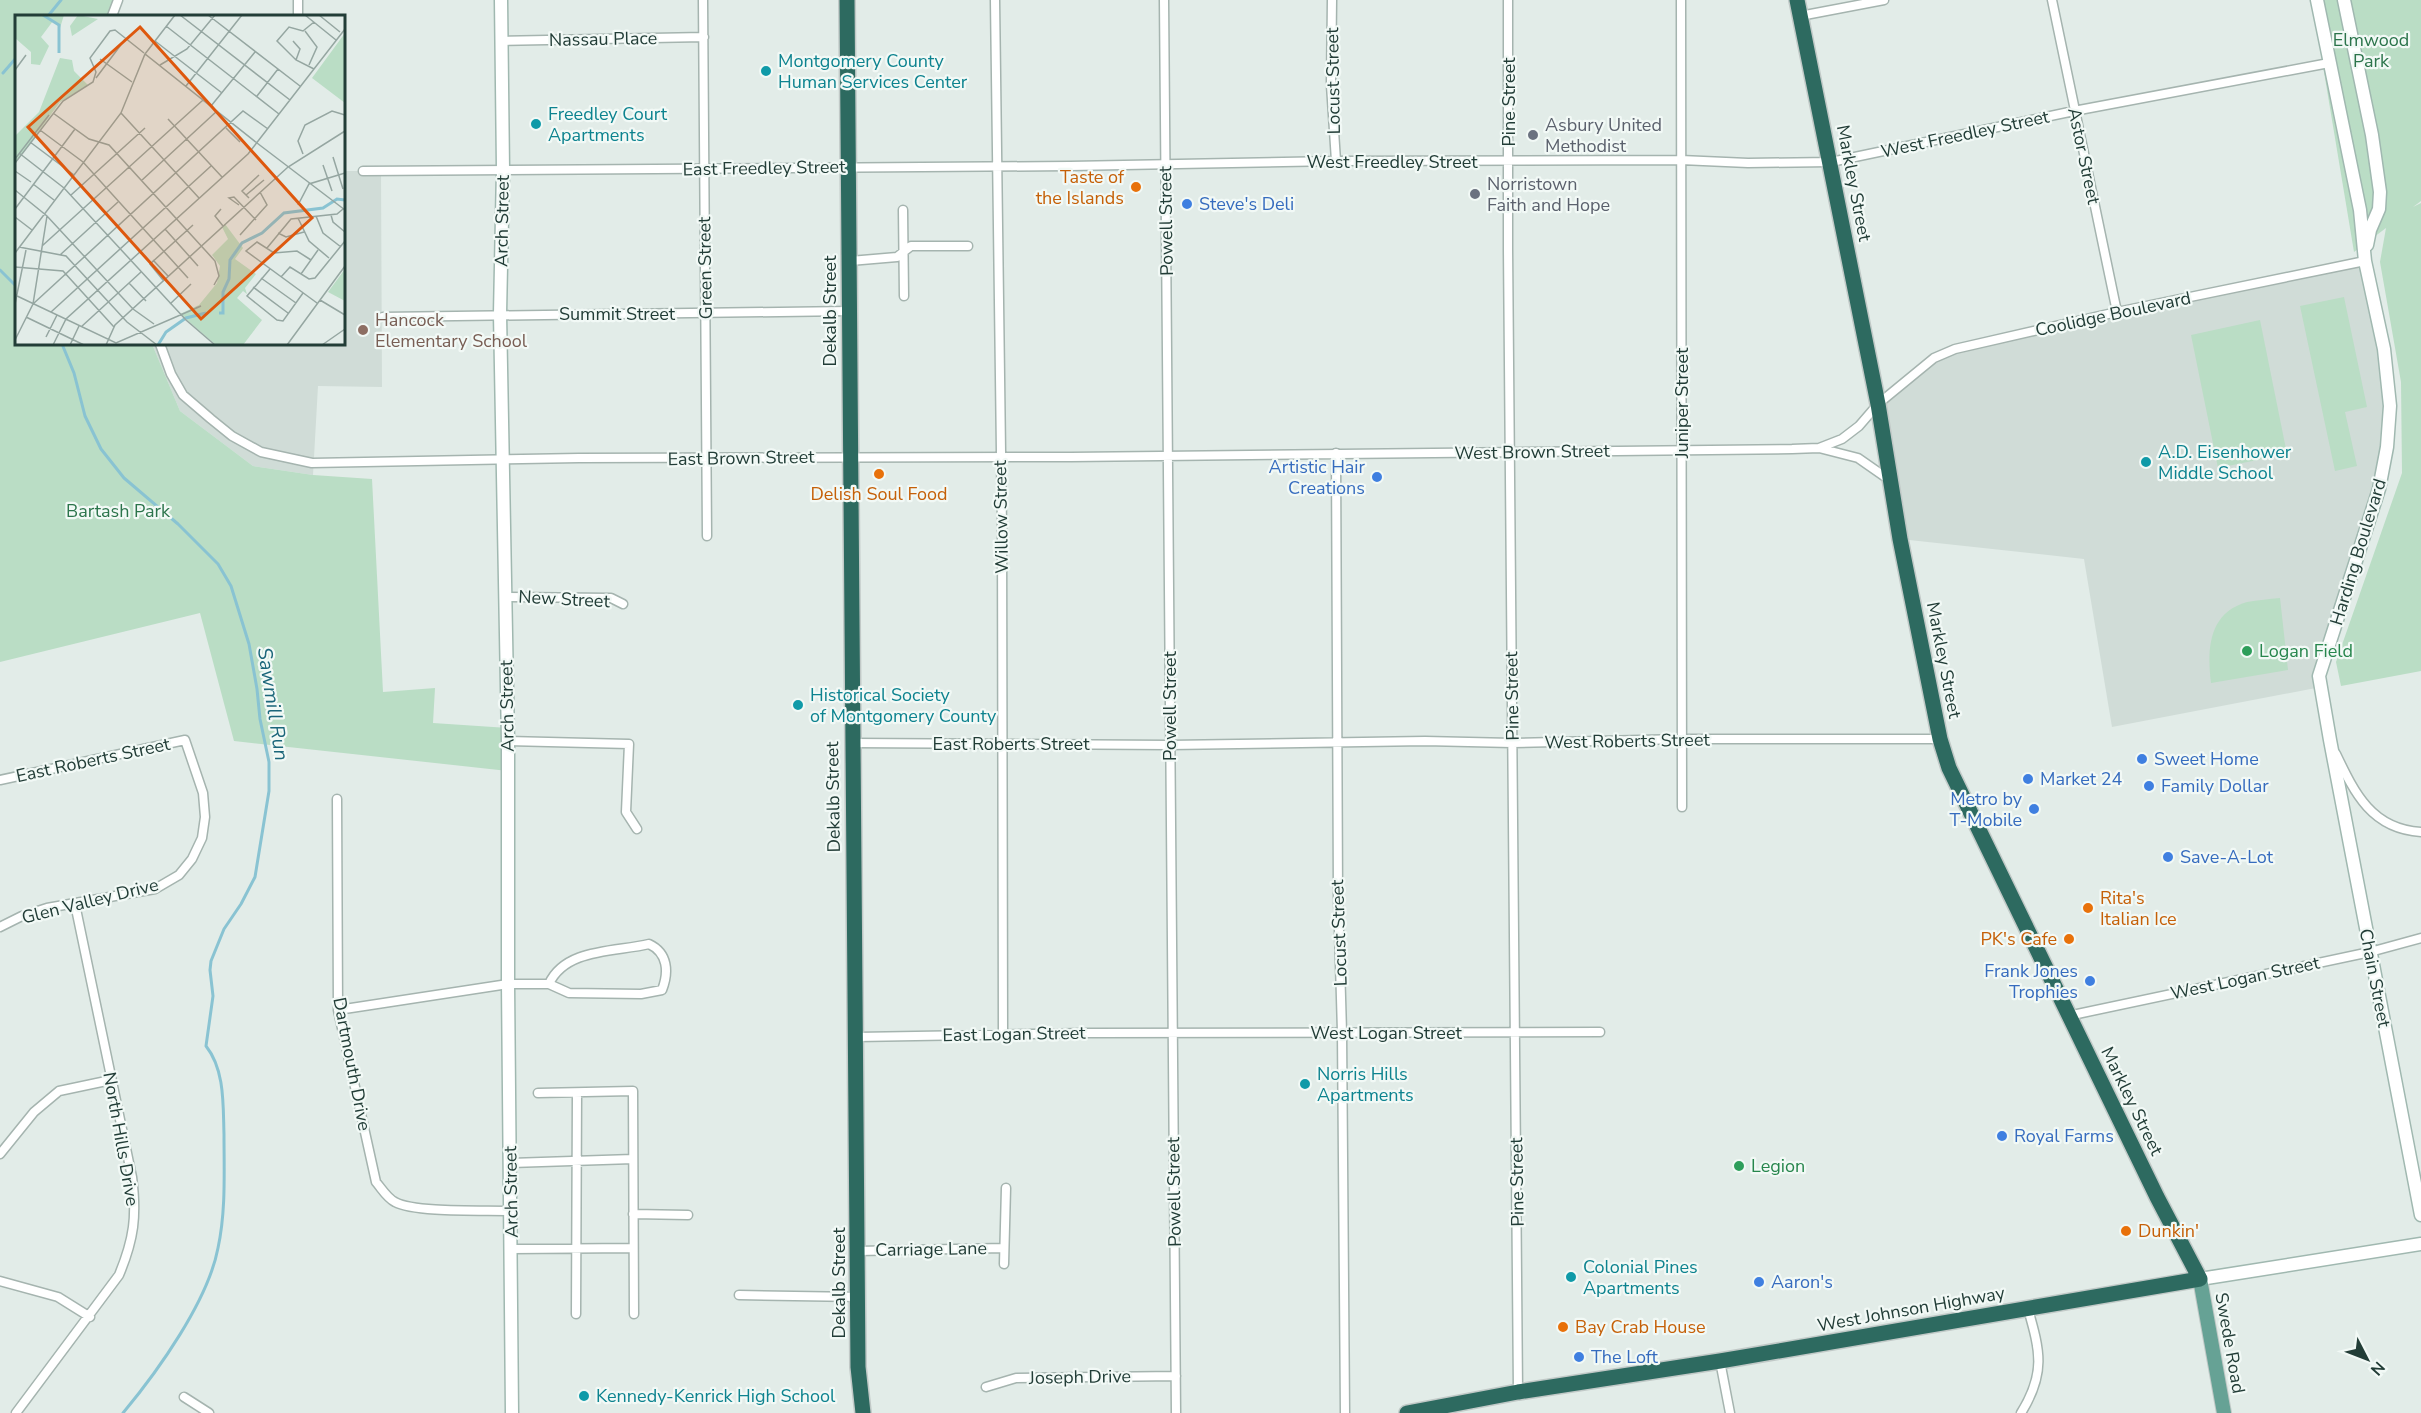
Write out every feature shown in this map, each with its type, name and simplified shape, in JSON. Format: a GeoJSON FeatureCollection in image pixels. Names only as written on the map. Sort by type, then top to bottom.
{"type":"FeatureCollection","features":[{"type":"Feature","properties":{"kind":"highway","name":"Dekalb Street"},"geometry":{"type":"LineString","coordinates":[[847,0],[858,1367],[863,1413]]}},
{"type":"Feature","properties":{"kind":"highway","name":"Markley Street"},"geometry":{"type":"LineString","coordinates":[[1797,0],[1878,405],[1900,539],[1940,739],[1949,768],[2068,1016],[2200,1279]]}},
{"type":"Feature","properties":{"kind":"highway","name":"West Johnson Highway"},"geometry":{"type":"LineString","coordinates":[[1413,1413],[1518,1392],[1720,1361],[2200,1279]]}},
{"type":"Feature","properties":{"kind":"main road","name":"Swede Road"},"geometry":{"type":"LineString","coordinates":[[2200,1279],[2224,1413]]}},
{"type":"Feature","properties":{"kind":"street"},"geometry":{"type":"LineString","coordinates":[[112,15],[118,0]]}},
{"type":"Feature","properties":{"kind":"street","name":"Arch Street"},"geometry":{"type":"LineString","coordinates":[[501,0],[503,169],[500,314],[508,741],[512,1413]]}},
{"type":"Feature","properties":{"kind":"street","name":"Green Street"},"geometry":{"type":"LineString","coordinates":[[703,0],[707,536]]}},
{"type":"Feature","properties":{"kind":"street","name":"Willow Street"},"geometry":{"type":"LineString","coordinates":[[995,0],[1001,456],[1003,1034]]}},
{"type":"Feature","properties":{"kind":"street","name":"Powell Street"},"geometry":{"type":"LineString","coordinates":[[1164,0],[1176,1413]]}},
{"type":"Feature","properties":{"kind":"street","name":"Locust Street"},"geometry":{"type":"LineString","coordinates":[[1332,0],[1331,85],[1336,161]]}},
{"type":"Feature","properties":{"kind":"street","name":"Pine Street"},"geometry":{"type":"LineString","coordinates":[[1508,0],[1518,1392]]}},
{"type":"Feature","properties":{"kind":"street","name":"Juniper Street"},"geometry":{"type":"LineString","coordinates":[[1681,0],[1682,807]]}},
{"type":"Feature","properties":{"kind":"street"},"geometry":{"type":"LineString","coordinates":[[1800,16],[1884,0]]}},
{"type":"Feature","properties":{"kind":"street","name":"Astor Street"},"geometry":{"type":"LineString","coordinates":[[2052,0],[2117,312]]}},
{"type":"Feature","properties":{"kind":"street","name":"Harding Boulevard"},"geometry":{"type":"LineString","coordinates":[[2317,0],[2360,210],[2365,261],[2384,349],[2390,406],[2387,447],[2379,489],[2319,676],[2330,740],[2350,785],[2368,810],[2382,820],[2421,832]]}},
{"type":"Feature","properties":{"kind":"street","name":"Harding Boulevard"},"geometry":{"type":"LineString","coordinates":[[2344,0],[2372,135],[2380,192],[2379,209],[2370,230],[2365,261]]}},
{"type":"Feature","properties":{"kind":"street","name":"Nassau Place"},"geometry":{"type":"LineString","coordinates":[[501,41],[704,37]]}},
{"type":"Feature","properties":{"kind":"street","name":"West Freedley Street"},"geometry":{"type":"LineString","coordinates":[[1165,165],[1336,161],[1831,162],[2074,111],[2329,63]]}},
{"type":"Feature","properties":{"kind":"street","name":"East Freedley Street"},"geometry":{"type":"LineString","coordinates":[[363,171],[1165,165]]}},
{"type":"Feature","properties":{"kind":"street"},"geometry":{"type":"LineString","coordinates":[[903,210],[904,296]]}},
{"type":"Feature","properties":{"kind":"street"},"geometry":{"type":"LineString","coordinates":[[850,261],[897,257],[904,249],[911,246],[968,246]]}},
{"type":"Feature","properties":{"kind":"street","name":"Coolidge Boulevard"},"geometry":{"type":"LineString","coordinates":[[1878,405],[1934,358],[1955,349],[2117,312],[2365,261]]}},
{"type":"Feature","properties":{"kind":"street","name":"Summit Street"},"geometry":{"type":"LineString","coordinates":[[383,316],[850,311]]}},
{"type":"Feature","properties":{"kind":"street","name":"East Brown Street"},"geometry":{"type":"LineString","coordinates":[[159,345],[171,374],[183,395],[232,436],[261,452],[312,463],[503,459],[1169,454]]}},
{"type":"Feature","properties":{"kind":"street","name":"West Brown Street"},"geometry":{"type":"LineString","coordinates":[[1169,454],[1819,448],[1842,440],[1859,426],[1878,405]]}},
{"type":"Feature","properties":{"kind":"street"},"geometry":{"type":"LineString","coordinates":[[1819,448],[1858,458],[1891,481]]}},
{"type":"Feature","properties":{"kind":"street","name":"Locust Street"},"geometry":{"type":"LineString","coordinates":[[1336,453],[1338,895],[1342,1032],[1345,1413]]}},
{"type":"Feature","properties":{"kind":"street","name":"New Street"},"geometry":{"type":"LineString","coordinates":[[505,597],[611,598],[623,604]]}},
{"type":"Feature","properties":{"kind":"street","name":"West Roberts Street"},"geometry":{"type":"LineString","coordinates":[[1170,745],[1425,741],[1512,743],[1683,739],[1940,739]]}},
{"type":"Feature","properties":{"kind":"street","name":"East Roberts Street"},"geometry":{"type":"LineString","coordinates":[[0,780],[185,740]]}},
{"type":"Feature","properties":{"kind":"street","name":"Glen Valley Drive"},"geometry":{"type":"LineString","coordinates":[[0,927],[22,916],[47,908],[155,889],[179,875],[192,859],[202,838],[205,817],[203,793],[185,740]]}},
{"type":"Feature","properties":{"kind":"street","name":"Chain Street"},"geometry":{"type":"LineString","coordinates":[[2330,740],[2421,1215]]}},
{"type":"Feature","properties":{"kind":"street"},"geometry":{"type":"LineString","coordinates":[[508,741],[630,744],[626,812],[637,829]]}},
{"type":"Feature","properties":{"kind":"street","name":"East Roberts Street"},"geometry":{"type":"LineString","coordinates":[[852,743],[1170,745]]}},
{"type":"Feature","properties":{"kind":"street","name":"Dartmouth Drive"},"geometry":{"type":"LineString","coordinates":[[337,799],[338,1010],[376,1182],[394,1202],[412,1208],[512,1210]]}},
{"type":"Feature","properties":{"kind":"street","name":"North Hills Drive"},"geometry":{"type":"LineString","coordinates":[[16,1413],[90,1317],[119,1275],[127,1256],[136,1209],[132,1177],[75,904]]}},
{"type":"Feature","properties":{"kind":"street","name":"West Logan Street"},"geometry":{"type":"LineString","coordinates":[[2068,1016],[2370,952],[2421,938]]}},
{"type":"Feature","properties":{"kind":"street"},"geometry":{"type":"LineString","coordinates":[[338,1010],[508,984],[549,984],[569,993],[641,994],[662,990],[666,978],[665,960],[657,948],[649,944],[580,957],[573,959],[554,973],[549,984]]}},
{"type":"Feature","properties":{"kind":"street","name":"West Logan Street"},"geometry":{"type":"LineString","coordinates":[[1172,1032],[1600,1032]]}},
{"type":"Feature","properties":{"kind":"street","name":"East Logan Street"},"geometry":{"type":"LineString","coordinates":[[857,1037],[1172,1032]]}},
{"type":"Feature","properties":{"kind":"street"},"geometry":{"type":"LineString","coordinates":[[0,1154],[34,1112],[58,1091],[111,1080]]}},
{"type":"Feature","properties":{"kind":"street"},"geometry":{"type":"LineString","coordinates":[[538,1093],[633,1091],[634,1314]]}},
{"type":"Feature","properties":{"kind":"street"},"geometry":{"type":"LineString","coordinates":[[576,1314],[577,1093]]}},
{"type":"Feature","properties":{"kind":"street"},"geometry":{"type":"LineString","coordinates":[[511,1163],[633,1159]]}},
{"type":"Feature","properties":{"kind":"street"},"geometry":{"type":"LineString","coordinates":[[1004,1264],[1006,1188]]}},
{"type":"Feature","properties":{"kind":"street"},"geometry":{"type":"LineString","coordinates":[[633,1214],[688,1215]]}},
{"type":"Feature","properties":{"kind":"street","name":"West Johnson Highway"},"geometry":{"type":"LineString","coordinates":[[2200,1279],[2421,1244]]}},
{"type":"Feature","properties":{"kind":"street"},"geometry":{"type":"LineString","coordinates":[[512,1249],[633,1248]]}},
{"type":"Feature","properties":{"kind":"street","name":"Carriage Lane"},"geometry":{"type":"LineString","coordinates":[[858,1251],[1004,1248]]}},
{"type":"Feature","properties":{"kind":"street"},"geometry":{"type":"LineString","coordinates":[[0,1281],[58,1297],[90,1317]]}},
{"type":"Feature","properties":{"kind":"street"},"geometry":{"type":"LineString","coordinates":[[739,1295],[859,1297]]}},
{"type":"Feature","properties":{"kind":"street"},"geometry":{"type":"LineString","coordinates":[[2021,1413],[2032,1396],[2040,1360],[2028,1309]]}},
{"type":"Feature","properties":{"kind":"street"},"geometry":{"type":"LineString","coordinates":[[1720,1361],[1730,1413]]}},
{"type":"Feature","properties":{"kind":"street","name":"Joseph Drive"},"geometry":{"type":"LineString","coordinates":[[986,1387],[1016,1378],[1176,1376]]}},
{"type":"Feature","properties":{"kind":"street"},"geometry":{"type":"LineString","coordinates":[[184,1397],[209,1413]]}},
{"type":"Feature","properties":{"kind":"shaded area","name":"Hancock Elementary School"},"geometry":{"type":"Polygon","coordinates":[[[345,171],[381,171],[382,387],[318,386],[313,475],[253,466],[180,411],[152,345],[345,345],[345,171]]]}},
{"type":"Feature","properties":{"kind":"shaded area"},"geometry":{"type":"Polygon","coordinates":[[[2365,261],[2384,349],[2387,447],[2321,687],[2112,727],[2084,559],[1900,539],[1878,405],[1909,378],[1955,349],[2365,261]]]}},
{"type":"Feature","properties":{"kind":"green space","name":"Bartash Park"},"geometry":{"type":"Polygon","coordinates":[[[0,0],[118,0],[112,15],[15,15],[15,345],[152,345],[180,411],[253,466],[313,475],[372,479],[383,692],[435,688],[433,723],[508,728],[508,771],[234,741],[200,613],[0,662],[0,0]]]}},
{"type":"Feature","properties":{"kind":"green space","name":"Elmwood Park"},"geometry":{"type":"Polygon","coordinates":[[[2312,0],[2421,0],[2421,201],[2413,207],[2421,203],[2421,671],[2341,686],[2336,662],[2402,473],[2401,382],[2380,262],[2386,228],[2354,252],[2312,0]]]}},
{"type":"Feature","properties":{"kind":"green space"},"geometry":{"type":"Polygon","coordinates":[[[2344,297],[2367,407],[2345,412],[2357,466],[2335,471],[2300,306],[2344,297]]]}},
{"type":"Feature","properties":{"kind":"green space"},"geometry":{"type":"Polygon","coordinates":[[[2260,320],[2287,454],[2218,468],[2191,335],[2260,320]]]}},
{"type":"Feature","properties":{"kind":"green space","name":"Logan Field"},"geometry":{"type":"Polygon","coordinates":[[[2280,598],[2288,670],[2211,683],[2210,646],[2217,624],[2224,615],[2234,607],[2247,602],[2280,598]]]}},
{"type":"Feature","properties":{"kind":"waterway","name":"Sawmill Run"},"geometry":{"type":"LineString","coordinates":[[49,15],[61,0]]}},
{"type":"Feature","properties":{"kind":"waterway","name":"Sawmill Run"},"geometry":{"type":"LineString","coordinates":[[3,73],[15,59]]}},
{"type":"Feature","properties":{"kind":"waterway","name":"Sawmill Run"},"geometry":{"type":"LineString","coordinates":[[0,270],[15,285]]}},
{"type":"Feature","properties":{"kind":"waterway","name":"Sawmill Run"},"geometry":{"type":"LineString","coordinates":[[62,345],[74,373],[85,416],[101,449],[124,478],[178,524],[218,564],[231,586],[249,644],[269,762],[269,791],[255,877],[241,904],[224,929],[211,961],[210,970],[213,996],[206,1046],[220,1077],[223,1111],[224,1191],[218,1248],[204,1290],[180,1335],[123,1413]]}},
{"type":"Feature","properties":{"kind":"place","name":"Montgomery County Human Services Center"},"geometry":{"type":"Point","coordinates":[766,71]}},
{"type":"Feature","properties":{"kind":"place","name":"Freedley Court Apartments"},"geometry":{"type":"Point","coordinates":[536,124]}},
{"type":"Feature","properties":{"kind":"place","name":"Asbury United Methodist"},"geometry":{"type":"Point","coordinates":[1533,135]}},
{"type":"Feature","properties":{"kind":"place","name":"Taste of the Islands"},"geometry":{"type":"Point","coordinates":[1136,187]}},
{"type":"Feature","properties":{"kind":"place","name":"Norristown Faith and Hope"},"geometry":{"type":"Point","coordinates":[1475,194]}},
{"type":"Feature","properties":{"kind":"place","name":"Steve's Deli"},"geometry":{"type":"Point","coordinates":[1187,204]}},
{"type":"Feature","properties":{"kind":"place","name":"Hancock Elementary School"},"geometry":{"type":"Point","coordinates":[363,330]}},
{"type":"Feature","properties":{"kind":"place","name":"A.D. Eisenhower Middle School"},"geometry":{"type":"Point","coordinates":[2146,462]}},
{"type":"Feature","properties":{"kind":"place","name":"Delish Soul Food"},"geometry":{"type":"Point","coordinates":[879,474]}},
{"type":"Feature","properties":{"kind":"place","name":"Artistic Hair Creations"},"geometry":{"type":"Point","coordinates":[1377,477]}},
{"type":"Feature","properties":{"kind":"place","name":"Logan Field"},"geometry":{"type":"Point","coordinates":[2247,651]}},
{"type":"Feature","properties":{"kind":"place","name":"Historical Society of Montgomery County"},"geometry":{"type":"Point","coordinates":[798,705]}},
{"type":"Feature","properties":{"kind":"place","name":"Sweet Home"},"geometry":{"type":"Point","coordinates":[2142,759]}},
{"type":"Feature","properties":{"kind":"place","name":"Market 24"},"geometry":{"type":"Point","coordinates":[2028,779]}},
{"type":"Feature","properties":{"kind":"place","name":"Family Dollar"},"geometry":{"type":"Point","coordinates":[2149,786]}},
{"type":"Feature","properties":{"kind":"place","name":"Metro by T-Mobile"},"geometry":{"type":"Point","coordinates":[2034,809]}},
{"type":"Feature","properties":{"kind":"place","name":"Save-A-Lot"},"geometry":{"type":"Point","coordinates":[2168,857]}},
{"type":"Feature","properties":{"kind":"place","name":"Rita's Italian Ice"},"geometry":{"type":"Point","coordinates":[2088,908]}},
{"type":"Feature","properties":{"kind":"place","name":"PK's Cafe"},"geometry":{"type":"Point","coordinates":[2069,939]}},
{"type":"Feature","properties":{"kind":"place","name":"Frank Jones Trophies"},"geometry":{"type":"Point","coordinates":[2090,981]}},
{"type":"Feature","properties":{"kind":"place","name":"Norris Hills Apartments"},"geometry":{"type":"Point","coordinates":[1305,1084]}},
{"type":"Feature","properties":{"kind":"place","name":"Royal Farms"},"geometry":{"type":"Point","coordinates":[2002,1136]}},
{"type":"Feature","properties":{"kind":"place","name":"Legion"},"geometry":{"type":"Point","coordinates":[1739,1166]}},
{"type":"Feature","properties":{"kind":"place","name":"Dunkin'"},"geometry":{"type":"Point","coordinates":[2126,1231]}},
{"type":"Feature","properties":{"kind":"place","name":"Colonial Pines Apartments"},"geometry":{"type":"Point","coordinates":[1571,1277]}},
{"type":"Feature","properties":{"kind":"place","name":"Aaron's"},"geometry":{"type":"Point","coordinates":[1759,1282]}},
{"type":"Feature","properties":{"kind":"place","name":"Bay Crab House"},"geometry":{"type":"Point","coordinates":[1563,1327]}},
{"type":"Feature","properties":{"kind":"place","name":"The Loft"},"geometry":{"type":"Point","coordinates":[1579,1357]}},
{"type":"Feature","properties":{"kind":"place","name":"Kennedy-Kenrick High School"},"geometry":{"type":"Point","coordinates":[584,1396]}}]}
